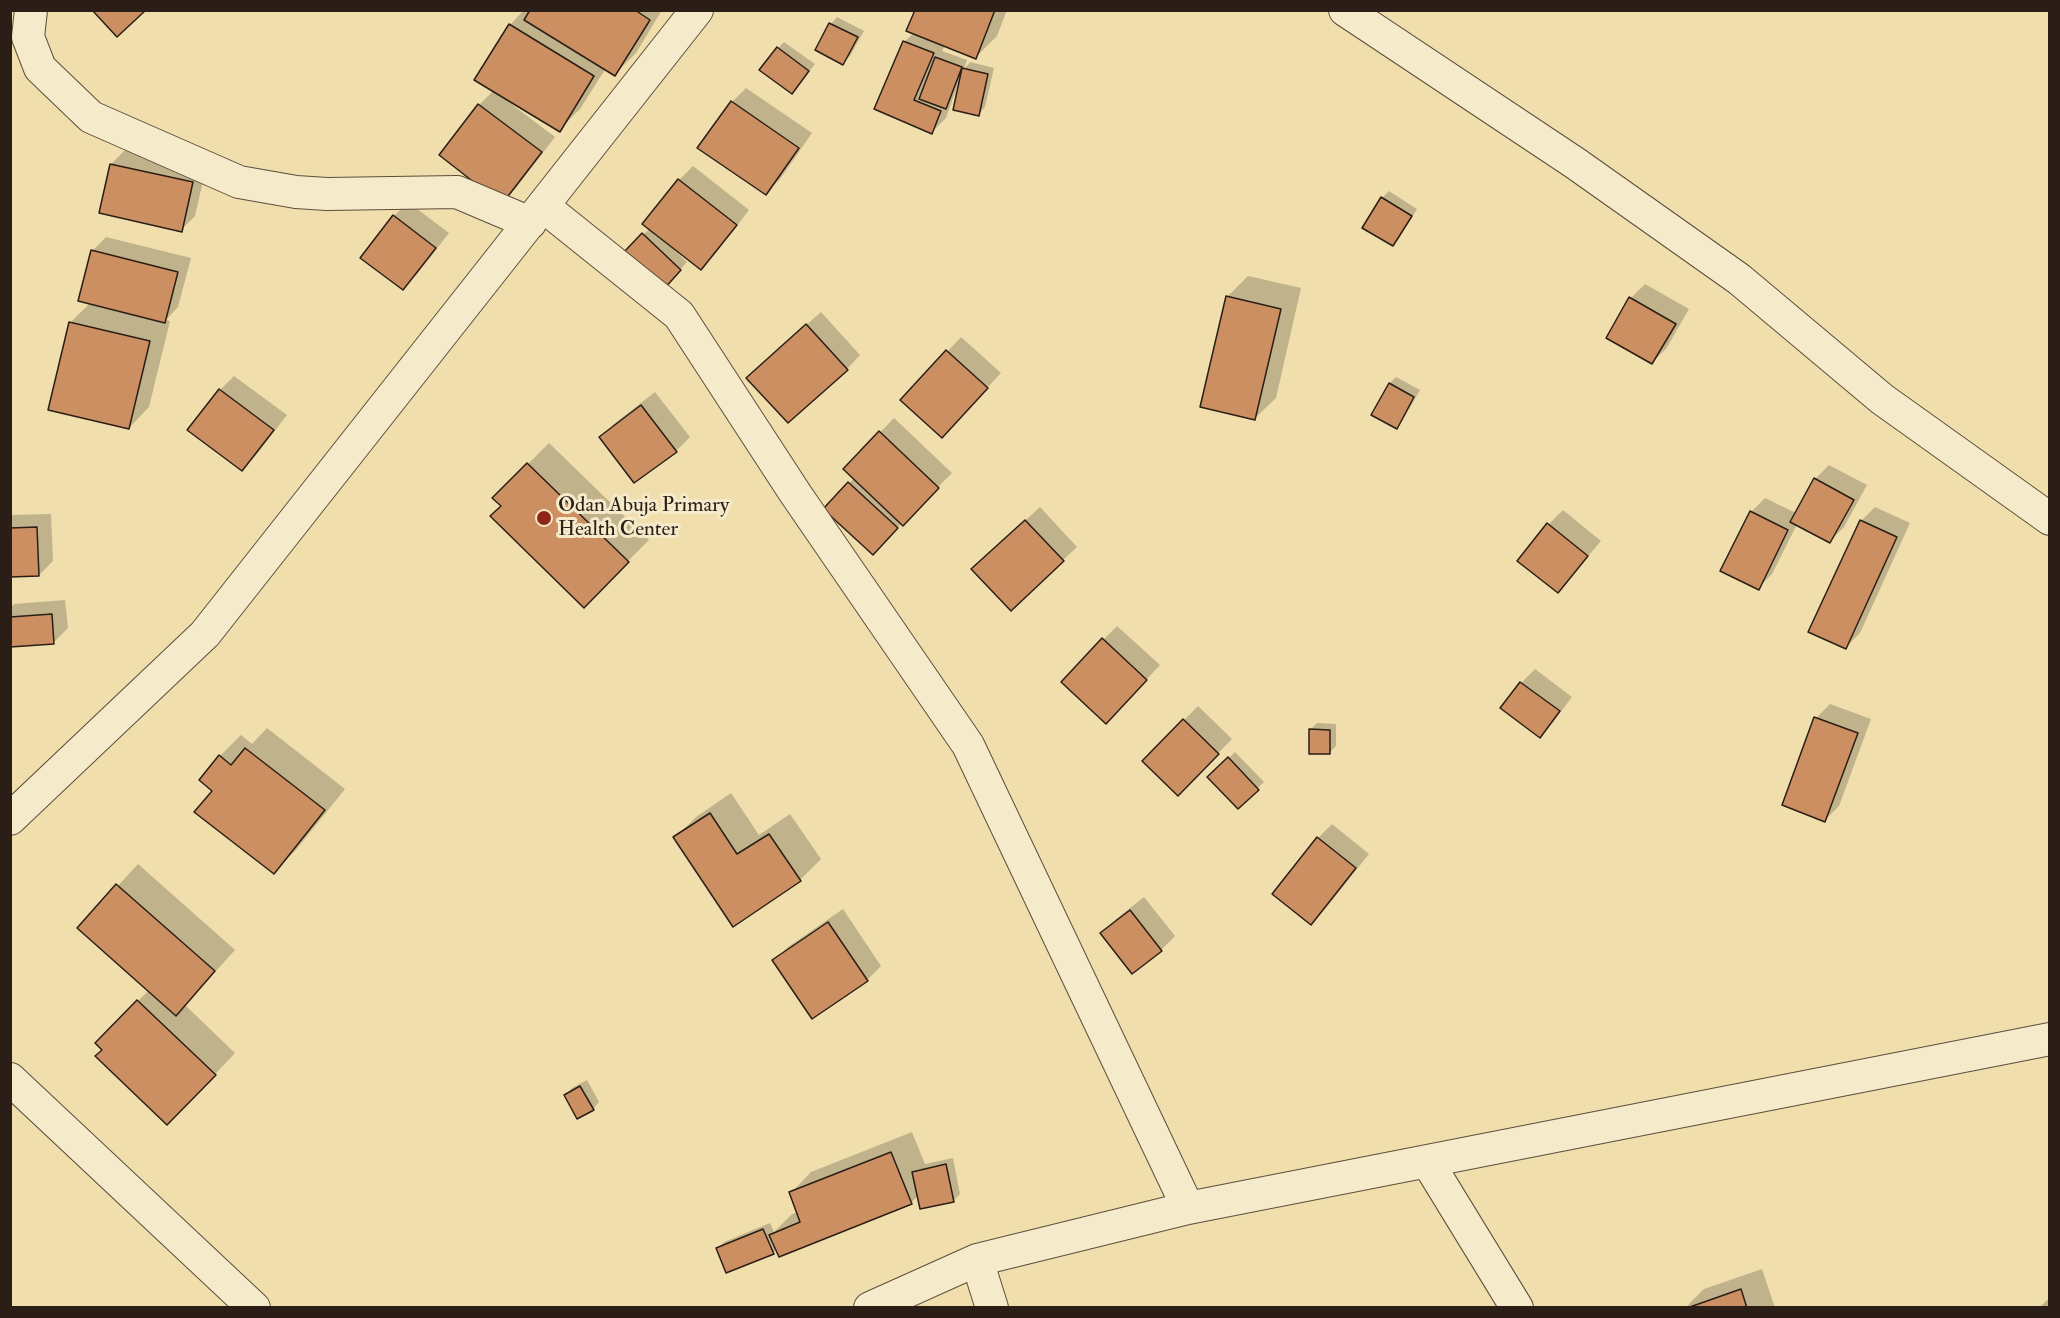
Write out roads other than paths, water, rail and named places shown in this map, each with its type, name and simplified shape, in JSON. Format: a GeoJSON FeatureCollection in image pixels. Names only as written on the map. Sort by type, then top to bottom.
{"type":"FeatureCollection","features":[{"type":"Feature","properties":{"kind":"street"},"geometry":{"type":"LineString","coordinates":[[31,10],[28,38],[40,68],[91,117],[239,182],[296,192],[327,194],[457,192],[536,215],[679,315],[795,493],[968,745],[1188,1208]]}},
{"type":"Feature","properties":{"kind":"street"},"geometry":{"type":"LineString","coordinates":[[10,819],[205,634],[697,10]]}},
{"type":"Feature","properties":{"kind":"street"},"geometry":{"type":"LineString","coordinates":[[1346,10],[1575,163],[1738,279],[1882,399],[2049,519]]}},
{"type":"Feature","properties":{"kind":"street"},"geometry":{"type":"LineString","coordinates":[[870,1308],[977,1260],[1188,1208],[2049,1039]]}},
{"type":"Feature","properties":{"kind":"street"},"geometry":{"type":"LineString","coordinates":[[10,1079],[254,1308]]}},
{"type":"Feature","properties":{"kind":"street"},"geometry":{"type":"LineString","coordinates":[[1427,1161],[1517,1308]]}},
{"type":"Feature","properties":{"kind":"street"},"geometry":{"type":"LineString","coordinates":[[977,1260],[992,1308]]}},
{"type":"Feature","properties":{"kind":"place","name":"Odan Abuja Primary Health Center"},"geometry":{"type":"Point","coordinates":[544,518]}}]}
